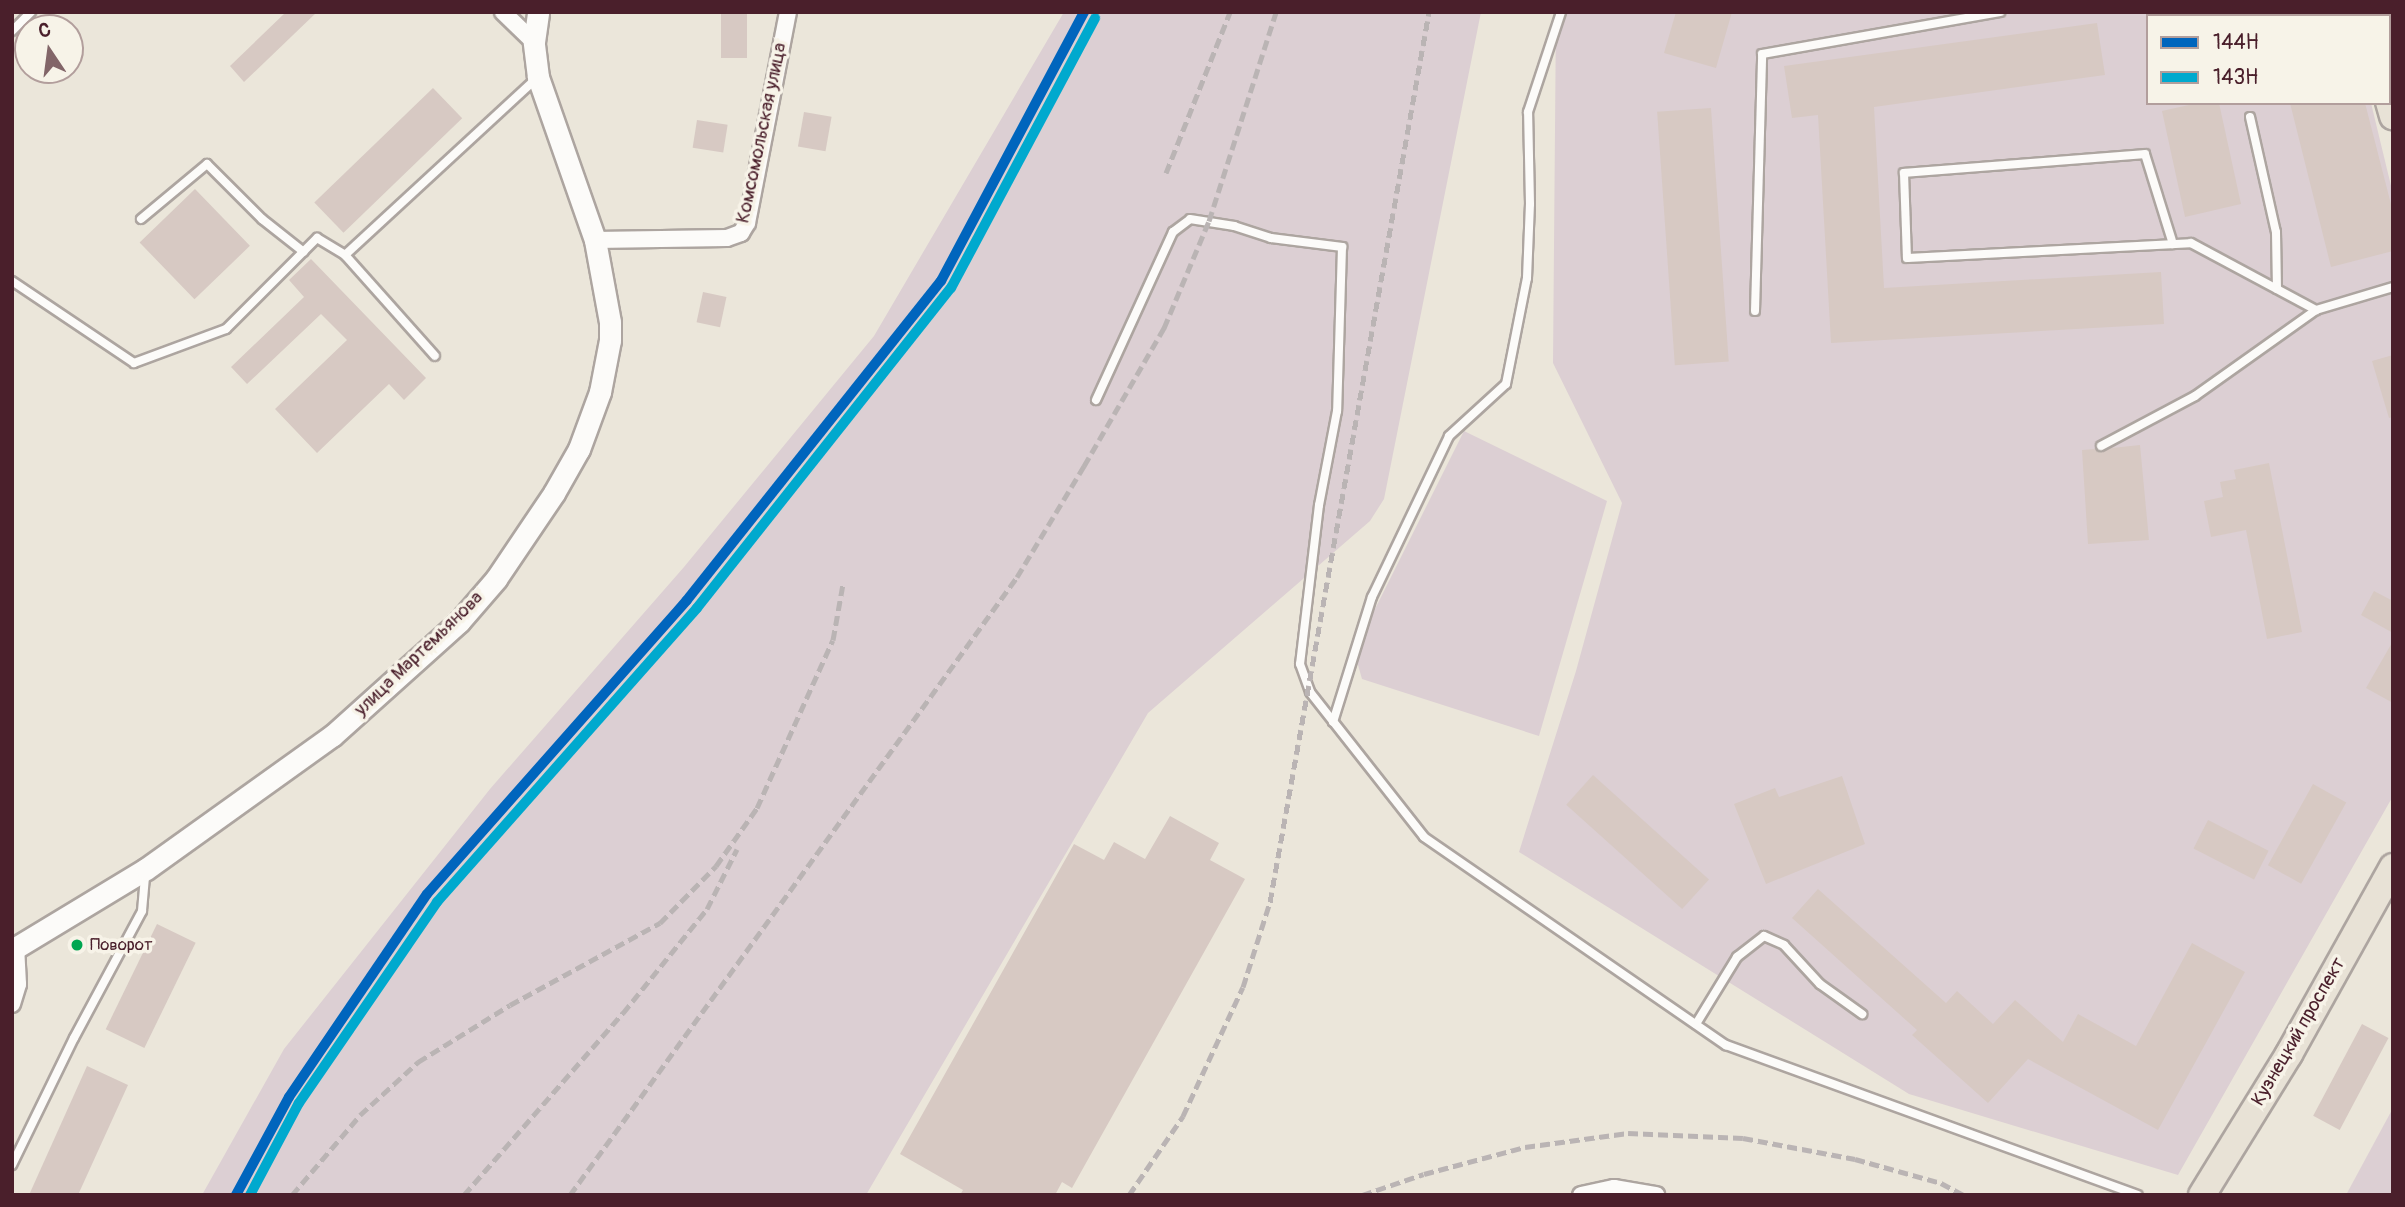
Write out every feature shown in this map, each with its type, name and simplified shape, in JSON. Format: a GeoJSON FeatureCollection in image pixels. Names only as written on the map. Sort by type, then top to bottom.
{"type":"FeatureCollection","features":[{"type":"Feature","properties":{"kind":"main road","name":"Кузнецкий проспект"},"geometry":{"type":"LineString","coordinates":[[2202,1195],[2289,1054],[2393,867]]}},
{"type":"Feature","properties":{"kind":"street"},"geometry":{"type":"LineString","coordinates":[[503,12],[534,41]]}},
{"type":"Feature","properties":{"kind":"street","name":"улица Мартемьянова"},"geometry":{"type":"LineString","coordinates":[[14,949],[146,869],[332,736],[411,668],[459,622],[525,540],[579,449],[606,366],[610,322],[594,240],[538,77],[534,41],[538,12]]}},
{"type":"Feature","properties":{"kind":"street","name":"Комсомольская улица"},"geometry":{"type":"LineString","coordinates":[[594,240],[727,238],[741,233],[747,223],[788,12]]}},
{"type":"Feature","properties":{"kind":"street"},"geometry":{"type":"LineString","coordinates":[[12,1004],[19,984],[14,949]]}},
{"type":"Feature","properties":{"kind":"street"},"geometry":{"type":"LineString","coordinates":[[1581,1195],[1615,1188],[1646,1194]]}},
{"type":"Feature","properties":{"kind":"lane"},"geometry":{"type":"LineString","coordinates":[[12,31],[31,12]]}},
{"type":"Feature","properties":{"kind":"lane"},"geometry":{"type":"LineString","coordinates":[[1332,722],[1372,597],[1449,436],[1506,384],[1527,278],[1530,204],[1528,112],[1561,12]]}},
{"type":"Feature","properties":{"kind":"lane"},"geometry":{"type":"LineString","coordinates":[[1755,311],[1762,54],[2000,12]]}},
{"type":"Feature","properties":{"kind":"lane"},"geometry":{"type":"LineString","coordinates":[[345,255],[538,77]]}},
{"type":"Feature","properties":{"kind":"lane"},"geometry":{"type":"LineString","coordinates":[[2250,117],[2276,233],[2277,289]]}},
{"type":"Feature","properties":{"kind":"lane"},"geometry":{"type":"LineString","coordinates":[[2173,244],[2145,154],[1904,173],[1907,258],[2173,244],[2191,243],[2316,310]]}},
{"type":"Feature","properties":{"kind":"lane"},"geometry":{"type":"LineString","coordinates":[[141,219],[207,164],[261,219],[304,252]]}},
{"type":"Feature","properties":{"kind":"lane"},"geometry":{"type":"LineString","coordinates":[[1096,400],[1173,232],[1190,219],[1234,226],[1271,238],[1342,247],[1337,411],[1319,505],[1300,664],[1310,692],[1424,837],[1726,1045],[2138,1195]]}},
{"type":"Feature","properties":{"kind":"lane"},"geometry":{"type":"LineString","coordinates":[[12,281],[134,363],[226,328],[317,238],[345,255],[435,356]]}},
{"type":"Feature","properties":{"kind":"lane"},"geometry":{"type":"LineString","coordinates":[[2101,446],[2195,396],[2316,310],[2393,287]]}},
{"type":"Feature","properties":{"kind":"lane"},"geometry":{"type":"LineString","coordinates":[[12,1165],[74,1038],[142,911],[146,869]]}},
{"type":"Feature","properties":{"kind":"lane"},"geometry":{"type":"LineString","coordinates":[[1696,1024],[1716,987],[1737,957],[1764,936],[1784,945],[1820,984],[1862,1014]]}},
{"type":"Feature","properties":{"kind":"shaded area"},"geometry":{"type":"Polygon","coordinates":[[[1064,12],[1481,12],[1384,499],[1370,521],[1148,713],[866,1195],[202,1195],[284,1049],[490,789],[684,567],[874,336],[1064,12]]]}},
{"type":"Feature","properties":{"kind":"shaded area"},"geometry":{"type":"Polygon","coordinates":[[[1556,12],[2349,12],[2146,14],[2146,105],[2371,105],[2393,194],[2393,796],[2178,1175],[1909,1094],[1519,852],[1576,671],[1622,503],[1553,363],[1556,12]]]}},
{"type":"Feature","properties":{"kind":"shaded area"},"geometry":{"type":"Polygon","coordinates":[[[1464,431],[1607,501],[1539,736],[1362,679],[1354,651],[1464,431]]]}},
{"type":"Feature","properties":{"kind":"shaded area"},"geometry":{"type":"Polygon","coordinates":[[[2393,1108],[2393,1195],[2346,1195],[2393,1108]]]}},
{"type":"Feature","properties":{"kind":"building"},"geometry":{"type":"Polygon","coordinates":[[[286,12],[317,12],[244,82],[230,66],[286,12]]]}},
{"type":"Feature","properties":{"kind":"building"},"geometry":{"type":"Polygon","coordinates":[[[721,12],[747,12],[747,58],[721,58],[721,12]]]}},
{"type":"Feature","properties":{"kind":"building"},"geometry":{"type":"Polygon","coordinates":[[[1676,12],[1732,12],[1716,68],[1664,53],[1676,12]]]}},
{"type":"Feature","properties":{"kind":"building"},"geometry":{"type":"Polygon","coordinates":[[[2097,23],[2105,75],[1874,107],[1884,288],[2161,272],[2164,324],[1831,343],[1818,115],[1792,118],[1784,66],[2097,23]]]}},
{"type":"Feature","properties":{"kind":"building"},"geometry":{"type":"Polygon","coordinates":[[[433,88],[462,118],[343,233],[314,203],[433,88]]]}},
{"type":"Feature","properties":{"kind":"building"},"geometry":{"type":"Polygon","coordinates":[[[2189,105],[2219,105],[2241,204],[2185,217],[2162,111],[2189,105]]]}},
{"type":"Feature","properties":{"kind":"building"},"geometry":{"type":"Polygon","coordinates":[[[2290,105],[2366,105],[2393,212],[2393,251],[2331,267],[2290,105]]]}},
{"type":"Feature","properties":{"kind":"building"},"geometry":{"type":"Polygon","coordinates":[[[1711,108],[1729,361],[1675,365],[1657,112],[1711,108]]]}},
{"type":"Feature","properties":{"kind":"building"},"geometry":{"type":"Polygon","coordinates":[[[804,112],[832,117],[825,151],[798,146],[804,112]]]}},
{"type":"Feature","properties":{"kind":"building"},"geometry":{"type":"Polygon","coordinates":[[[697,120],[728,125],[723,153],[693,148],[697,120]]]}},
{"type":"Feature","properties":{"kind":"building"},"geometry":{"type":"Polygon","coordinates":[[[195,189],[250,246],[194,299],[140,242],[195,189]]]}},
{"type":"Feature","properties":{"kind":"building"},"geometry":{"type":"Polygon","coordinates":[[[311,259],[426,378],[404,400],[389,384],[317,453],[275,409],[347,340],[321,314],[247,384],[231,367],[304,297],[289,280],[311,259]]]}},
{"type":"Feature","properties":{"kind":"building"},"geometry":{"type":"Polygon","coordinates":[[[703,292],[726,297],[720,327],[697,322],[703,292]]]}},
{"type":"Feature","properties":{"kind":"building"},"geometry":{"type":"Polygon","coordinates":[[[2393,355],[2393,417],[2389,418],[2372,361],[2393,355]]]}},
{"type":"Feature","properties":{"kind":"building"},"geometry":{"type":"Polygon","coordinates":[[[2140,445],[2149,540],[2088,544],[2082,450],[2095,449],[2101,452],[2140,445]]]}},
{"type":"Feature","properties":{"kind":"building"},"geometry":{"type":"Polygon","coordinates":[[[2269,463],[2302,632],[2267,639],[2246,530],[2211,537],[2204,501],[2223,497],[2220,482],[2236,479],[2234,470],[2269,463]]]}},
{"type":"Feature","properties":{"kind":"building"},"geometry":{"type":"Polygon","coordinates":[[[2374,591],[2393,601],[2393,633],[2361,615],[2374,591]]]}},
{"type":"Feature","properties":{"kind":"building"},"geometry":{"type":"Polygon","coordinates":[[[2393,641],[2393,703],[2366,688],[2393,641]]]}},
{"type":"Feature","properties":{"kind":"building"},"geometry":{"type":"Polygon","coordinates":[[[1593,775],[1709,879],[1682,909],[1566,805],[1593,775]]]}},
{"type":"Feature","properties":{"kind":"building"},"geometry":{"type":"Polygon","coordinates":[[[1842,776],[1865,844],[1766,884],[1734,804],[1775,788],[1779,797],[1842,776]]]}},
{"type":"Feature","properties":{"kind":"building"},"geometry":{"type":"Polygon","coordinates":[[[2313,784],[2346,802],[2301,884],[2268,865],[2313,784]]]}},
{"type":"Feature","properties":{"kind":"building"},"geometry":{"type":"Polygon","coordinates":[[[1170,816],[1219,843],[1210,860],[1245,879],[1072,1188],[1062,1182],[1055,1195],[960,1195],[963,1190],[900,1154],[1074,844],[1104,860],[1114,842],[1145,859],[1170,816]]]}},
{"type":"Feature","properties":{"kind":"building"},"geometry":{"type":"Polygon","coordinates":[[[2208,820],[2269,851],[2254,879],[2193,849],[2208,820]]]}},
{"type":"Feature","properties":{"kind":"building"},"geometry":{"type":"Polygon","coordinates":[[[1818,889],[1946,1003],[1957,991],[1993,1024],[2015,1000],[2063,1042],[2078,1014],[2136,1046],[2192,943],[2245,972],[2158,1130],[2028,1059],[1988,1103],[1912,1035],[1917,1030],[1792,918],[1818,889]]]}},
{"type":"Feature","properties":{"kind":"building"},"geometry":{"type":"Polygon","coordinates":[[[157,924],[196,943],[144,1048],[106,1029],[157,924]]]}},
{"type":"Feature","properties":{"kind":"building"},"geometry":{"type":"Polygon","coordinates":[[[2362,1024],[2388,1038],[2340,1130],[2313,1116],[2362,1024]]]}},
{"type":"Feature","properties":{"kind":"building"},"geometry":{"type":"Polygon","coordinates":[[[87,1066],[128,1085],[78,1195],[29,1195],[87,1066]]]}},
{"type":"Feature","properties":{"kind":"railway"},"geometry":{"type":"LineString","coordinates":[[1166,173],[1230,12]]}},
{"type":"Feature","properties":{"kind":"railway"},"geometry":{"type":"LineString","coordinates":[[570,1195],[1017,577],[1084,466],[1164,328],[1209,221],[1276,12]]}},
{"type":"Feature","properties":{"kind":"railway"},"geometry":{"type":"LineString","coordinates":[[1129,1195],[1183,1116],[1243,987],[1270,902],[1429,12]]}},
{"type":"Feature","properties":{"kind":"railway"},"geometry":{"type":"LineString","coordinates":[[292,1195],[360,1115],[418,1062],[510,1005],[660,923],[716,866],[757,808],[833,640],[843,584]]}},
{"type":"Feature","properties":{"kind":"railway"},"geometry":{"type":"LineString","coordinates":[[464,1195],[623,1013],[707,909],[737,849]]}},
{"type":"Feature","properties":{"kind":"railway"},"geometry":{"type":"LineString","coordinates":[[1362,1195],[1424,1174],[1525,1147],[1628,1133],[1743,1138],[1855,1159],[1941,1183],[1964,1195]]}},
{"type":"Feature","properties":{"kind":"transit line","name":"144Н"},"geometry":{"type":"LineString","coordinates":[[236,1195],[289,1097],[427,894],[687,600],[941,281],[1084,12]]}},
{"type":"Feature","properties":{"kind":"transit line","name":"143Н"},"geometry":{"type":"LineString","coordinates":[[250,1195],[299,1103],[437,902],[697,608],[951,288],[1095,18]]}},
{"type":"Feature","properties":{"kind":"place","name":"Поворот"},"geometry":{"type":"Point","coordinates":[77,945]}}]}
